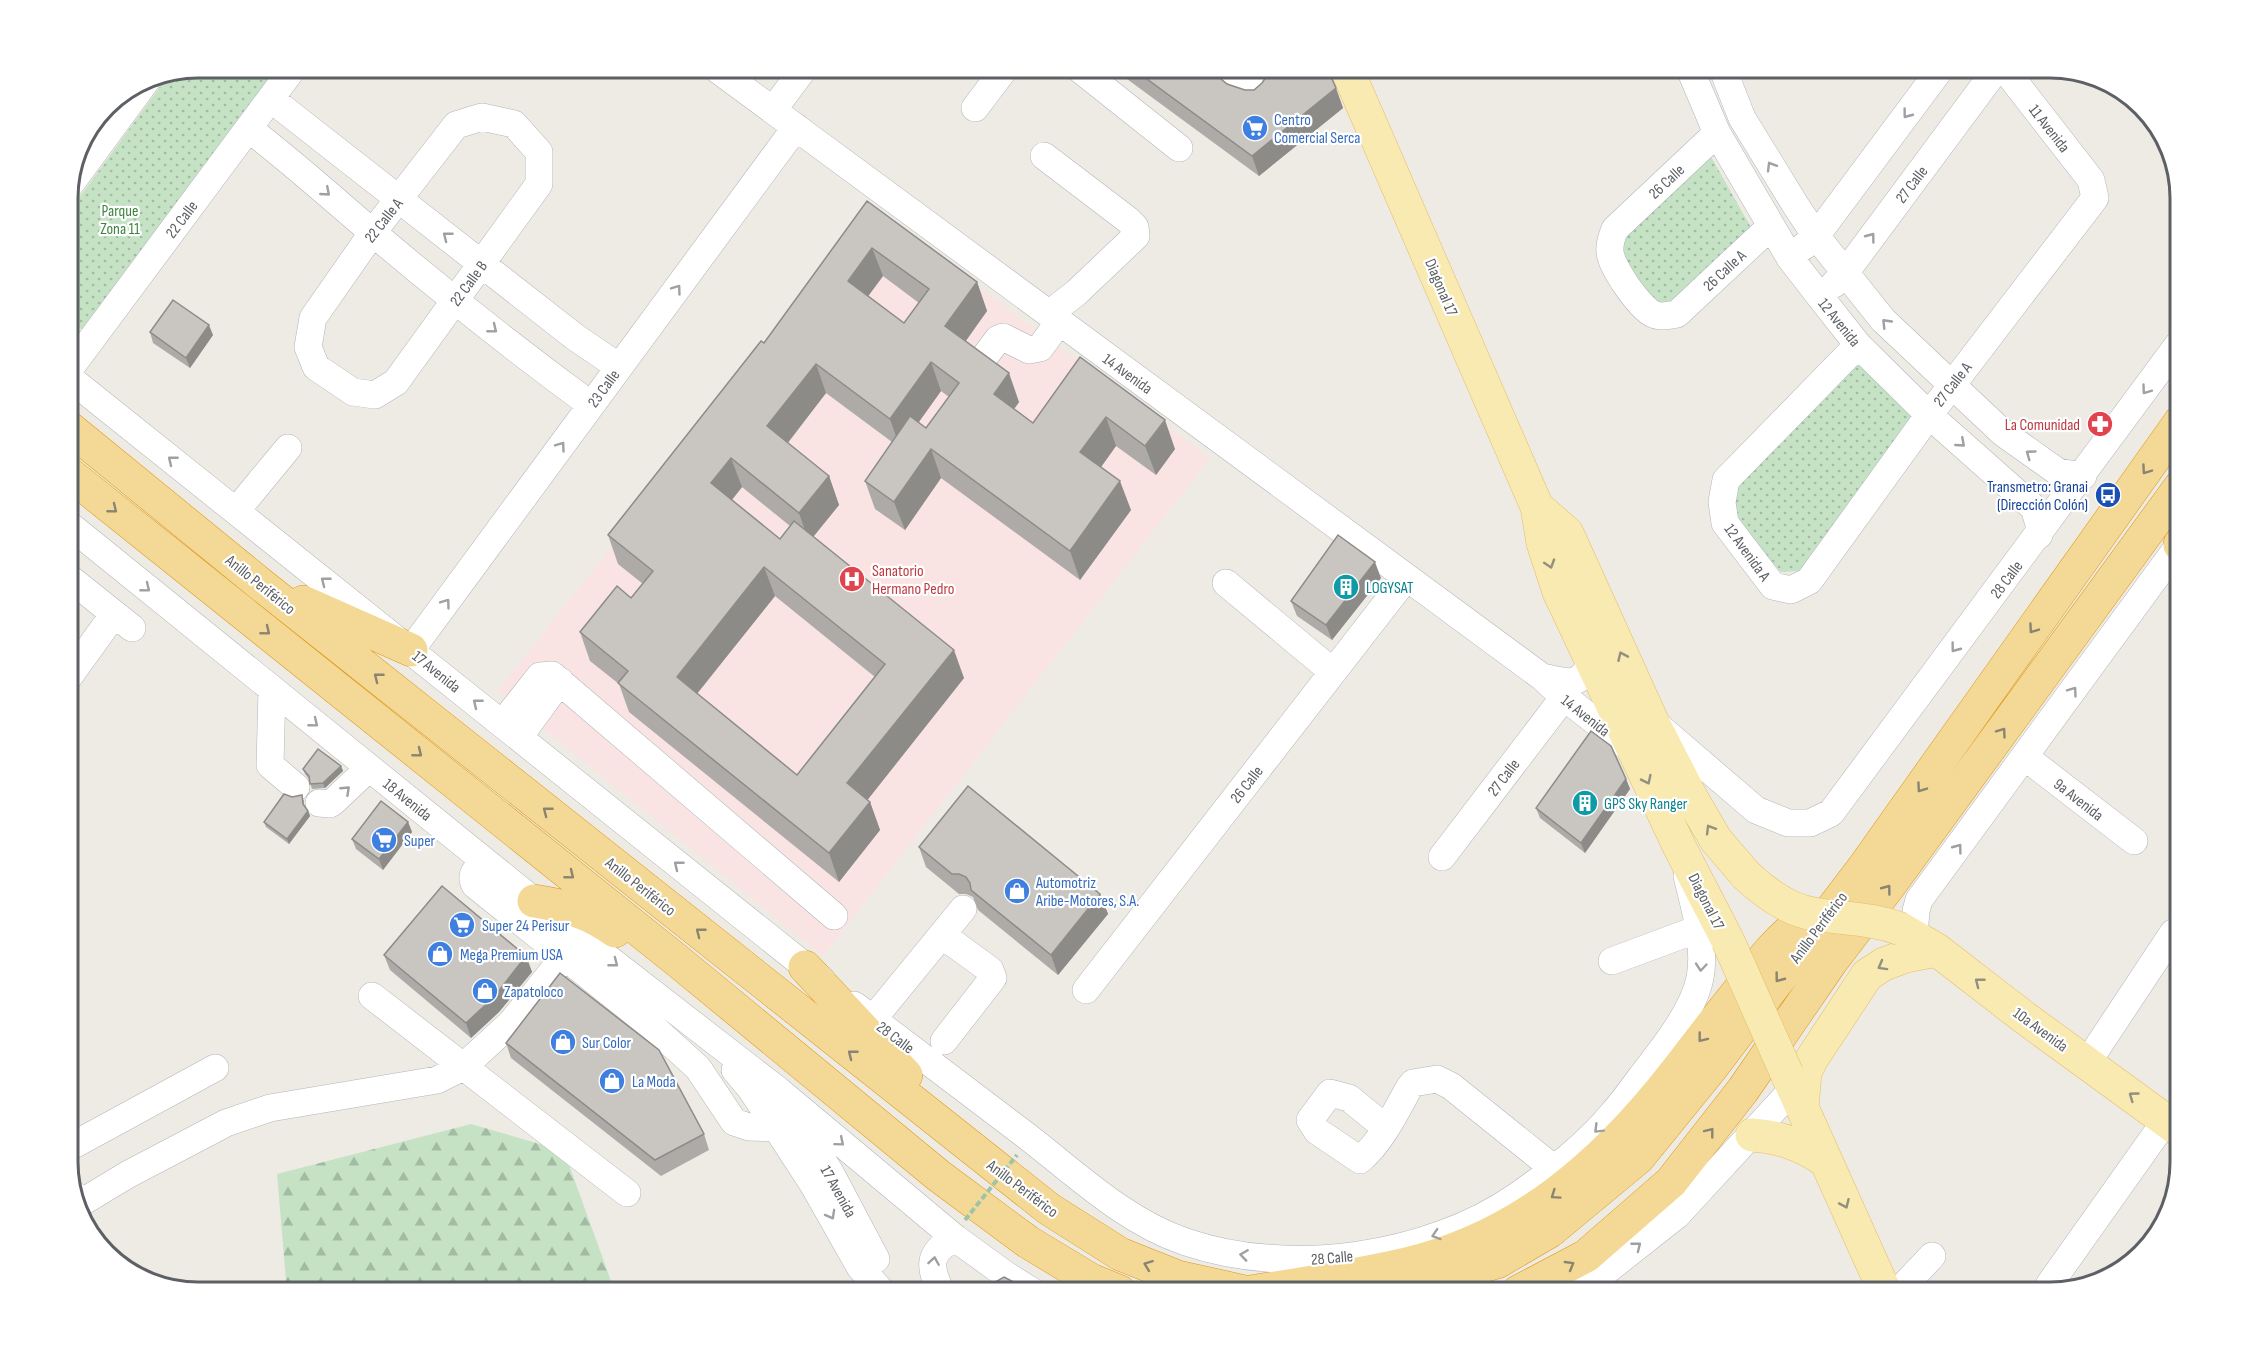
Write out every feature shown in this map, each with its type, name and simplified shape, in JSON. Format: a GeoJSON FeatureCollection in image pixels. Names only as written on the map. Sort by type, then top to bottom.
{"type":"FeatureCollection","features":[{"type":"Feature","properties":{"kind":"highway","name":"Anillo Periférico"},"geometry":{"type":"LineString","coordinates":[[1427,1282],[1497,1262],[1550,1231],[1638,1158],[1712,1067],[1864,867],[2170,433]]}},
{"type":"Feature","properties":{"kind":"highway","name":"Anillo Periférico"},"geometry":{"type":"LineString","coordinates":[[78,435],[259,583],[1049,1209],[1120,1254],[1178,1277],[1199,1282]]}},
{"type":"Feature","properties":{"kind":"highway","name":"Anillo Periférico"},"geometry":{"type":"LineString","coordinates":[[78,481],[679,962],[948,1183],[1028,1242],[1095,1282]]}},
{"type":"Feature","properties":{"kind":"highway","name":"Anillo Periférico"},"geometry":{"type":"LineString","coordinates":[[1538,1282],[1586,1256],[1671,1182],[1743,1090],[1832,962],[2170,501]]}},
{"type":"Feature","properties":{"kind":"highway"},"geometry":{"type":"LineString","coordinates":[[259,583],[411,650]]}},
{"type":"Feature","properties":{"kind":"highway"},"geometry":{"type":"LineString","coordinates":[[534,901],[568,907],[588,914],[641,948],[679,962]]}},
{"type":"Feature","properties":{"kind":"highway"},"geometry":{"type":"LineString","coordinates":[[1310,1282],[1408,1264],[1470,1243],[1515,1221],[1557,1194],[1597,1161],[1628,1129],[1664,1087],[1763,958],[1792,927],[1812,914]]}},
{"type":"Feature","properties":{"kind":"highway"},"geometry":{"type":"LineString","coordinates":[[805,967],[980,1155]]}},
{"type":"Feature","properties":{"kind":"main road","name":"Diagonal 17"},"geometry":{"type":"LineString","coordinates":[[1350,78],[1537,507],[1543,543],[1559,592],[1632,750],[1728,941],[1879,1282]]}},
{"type":"Feature","properties":{"kind":"main road","name":"Diagonal 17"},"geometry":{"type":"LineString","coordinates":[[1537,507],[1567,533],[1652,721],[1692,799],[1716,840],[1746,875],[1777,900],[1812,914],[1875,920],[1918,938]]}},
{"type":"Feature","properties":{"kind":"main road","name":"10a Avenida"},"geometry":{"type":"LineString","coordinates":[[1918,938],[2170,1123]]}},
{"type":"Feature","properties":{"kind":"main road"},"geometry":{"type":"LineString","coordinates":[[1794,1090],[1867,975],[1884,964],[1906,956],[1918,938]]}},
{"type":"Feature","properties":{"kind":"main road"},"geometry":{"type":"LineString","coordinates":[[1752,1135],[1791,1142],[1826,1161]]}},
{"type":"Feature","properties":{"kind":"street","name":"22 Calle"},"geometry":{"type":"LineString","coordinates":[[78,338],[249,129],[287,78]]}},
{"type":"Feature","properties":{"kind":"street","name":"14 Avenida"},"geometry":{"type":"LineString","coordinates":[[728,78],[1542,677],[1564,698],[1632,750]]}},
{"type":"Feature","properties":{"kind":"street"},"geometry":{"type":"LineString","coordinates":[[773,110],[797,78]]}},
{"type":"Feature","properties":{"kind":"street"},"geometry":{"type":"LineString","coordinates":[[975,108],[998,78]]}},
{"type":"Feature","properties":{"kind":"street"},"geometry":{"type":"LineString","coordinates":[[1090,78],[1179,148]]}},
{"type":"Feature","properties":{"kind":"street"},"geometry":{"type":"LineString","coordinates":[[1228,78],[1244,92],[1256,95],[1267,78]]}},
{"type":"Feature","properties":{"kind":"street","name":"12 Avenida"},"geometry":{"type":"LineString","coordinates":[[1693,78],[1717,133],[1790,258],[1858,345],[1929,415],[2034,508],[2039,524],[2039,535]]}},
{"type":"Feature","properties":{"kind":"street","name":"12 Avenida"},"geometry":{"type":"LineString","coordinates":[[1726,78],[1742,118],[1796,207],[1816,236],[1883,320],[2003,433],[2050,468],[2068,475],[2083,476]]}},
{"type":"Feature","properties":{"kind":"street"},"geometry":{"type":"LineString","coordinates":[[1790,258],[1816,236],[1934,78]]}},
{"type":"Feature","properties":{"kind":"street","name":"27 Calle"},"geometry":{"type":"LineString","coordinates":[[1821,298],[1845,273],[1991,78]]}},
{"type":"Feature","properties":{"kind":"street","name":"11 Avenida"},"geometry":{"type":"LineString","coordinates":[[2011,78],[2091,180],[2094,189]]}},
{"type":"Feature","properties":{"kind":"street"},"geometry":{"type":"LineString","coordinates":[[82,169],[135,96]]}},
{"type":"Feature","properties":{"kind":"street"},"geometry":{"type":"LineString","coordinates":[[271,99],[575,337],[619,367]]}},
{"type":"Feature","properties":{"kind":"street","name":"22 Calle B"},"geometry":{"type":"LineString","coordinates":[[396,382],[539,184],[539,152],[514,124],[482,117],[456,125]]}},
{"type":"Feature","properties":{"kind":"street","name":"22 Calle A"},"geometry":{"type":"LineString","coordinates":[[396,382],[375,395],[353,392],[316,367],[308,347],[313,318],[372,232],[456,125]]}},
{"type":"Feature","properties":{"kind":"street","name":"23 Calle"},"geometry":{"type":"LineString","coordinates":[[411,650],[796,127]]}},
{"type":"Feature","properties":{"kind":"street"},"geometry":{"type":"LineString","coordinates":[[249,129],[456,300],[591,405]]}},
{"type":"Feature","properties":{"kind":"street","name":"26 Calle"},"geometry":{"type":"LineString","coordinates":[[1677,314],[1662,316],[1652,314],[1641,304],[1617,270],[1610,254],[1611,241],[1615,229],[1717,133]]}},
{"type":"Feature","properties":{"kind":"street"},"geometry":{"type":"LineString","coordinates":[[986,355],[998,339],[1003,337],[1029,350],[1040,348],[1054,318],[1076,293],[1136,236],[1135,227],[1128,220],[1044,156]]}},
{"type":"Feature","properties":{"kind":"street","name":"27 Calle A"},"geometry":{"type":"LineString","coordinates":[[1809,581],[1929,415],[2089,208],[2095,198],[2094,189]]}},
{"type":"Feature","properties":{"kind":"street","name":"26 Calle A"},"geometry":{"type":"LineString","coordinates":[[1677,314],[1771,226]]}},
{"type":"Feature","properties":{"kind":"street","name":"12 Avenida A"},"geometry":{"type":"LineString","coordinates":[[1809,581],[1791,590],[1773,586],[1725,523],[1722,502],[1726,480],[1858,345]]}},
{"type":"Feature","properties":{"kind":"street","name":"28 Calle"},"geometry":{"type":"LineString","coordinates":[[1652,721],[1756,810],[1788,823],[1810,824],[1831,813],[2170,356]]}},
{"type":"Feature","properties":{"kind":"street","name":"17 Avenida"},"geometry":{"type":"LineString","coordinates":[[78,385],[805,967]]}},
{"type":"Feature","properties":{"kind":"street"},"geometry":{"type":"LineString","coordinates":[[236,511],[288,448]]}},
{"type":"Feature","properties":{"kind":"street","name":"18 Avenida"},"geometry":{"type":"LineString","coordinates":[[78,532],[534,901],[574,948],[701,1030],[779,1091]]}},
{"type":"Feature","properties":{"kind":"street"},"geometry":{"type":"LineString","coordinates":[[1918,938],[1916,911],[1919,900],[2170,558]]}},
{"type":"Feature","properties":{"kind":"street","name":"26 Calle"},"geometry":{"type":"LineString","coordinates":[[1086,990],[1406,578]]}},
{"type":"Feature","properties":{"kind":"street"},"geometry":{"type":"LineString","coordinates":[[1226,583],[1333,672]]}},
{"type":"Feature","properties":{"kind":"street"},"geometry":{"type":"LineString","coordinates":[[78,585],[123,621],[78,668]]}},
{"type":"Feature","properties":{"kind":"street","name":"14 Avenida"},"geometry":{"type":"LineString","coordinates":[[1542,677],[1569,682],[1578,681],[1586,674],[1591,662]]}},
{"type":"Feature","properties":{"kind":"street"},"geometry":{"type":"LineString","coordinates":[[511,731],[560,681],[614,730],[834,916]]}},
{"type":"Feature","properties":{"kind":"street"},"geometry":{"type":"LineString","coordinates":[[273,690],[270,765],[296,787]]}},
{"type":"Feature","properties":{"kind":"street","name":"27 Calle"},"geometry":{"type":"LineString","coordinates":[[1442,857],[1564,698]]}},
{"type":"Feature","properties":{"kind":"street","name":"9a Avenida"},"geometry":{"type":"LineString","coordinates":[[2025,757],[2134,841]]}},
{"type":"Feature","properties":{"kind":"street"},"geometry":{"type":"LineString","coordinates":[[319,803],[330,804],[369,768]]}},
{"type":"Feature","properties":{"kind":"street","name":"28 Calle"},"geometry":{"type":"LineString","coordinates":[[805,967],[1103,1196],[1149,1226],[1213,1251],[1296,1260],[1353,1256],[1443,1234],[1516,1197],[1586,1141],[1613,1114],[1690,1005],[1700,979],[1702,948],[1680,848]]}},
{"type":"Feature","properties":{"kind":"street"},"geometry":{"type":"LineString","coordinates":[[484,861],[473,873],[472,880],[475,885],[574,948],[698,1068],[734,1122],[748,1127],[778,1128]]}},
{"type":"Feature","properties":{"kind":"street"},"geometry":{"type":"LineString","coordinates":[[873,1019],[963,909]]}},
{"type":"Feature","properties":{"kind":"street"},"geometry":{"type":"LineString","coordinates":[[1612,961],[1698,928]]}},
{"type":"Feature","properties":{"kind":"street"},"geometry":{"type":"LineString","coordinates":[[942,935],[990,970],[993,978],[944,1041]]}},
{"type":"Feature","properties":{"kind":"street"},"geometry":{"type":"LineString","coordinates":[[2087,1063],[2170,938]]}},
{"type":"Feature","properties":{"kind":"street"},"geometry":{"type":"LineString","coordinates":[[85,1201],[145,1165],[226,1123],[270,1108],[437,1080],[463,1068],[511,1023],[574,948]]}},
{"type":"Feature","properties":{"kind":"street"},"geometry":{"type":"LineString","coordinates":[[372,996],[627,1193]]}},
{"type":"Feature","properties":{"kind":"street"},"geometry":{"type":"LineString","coordinates":[[701,1030],[752,1089],[813,1184],[860,1267],[873,1282]]}},
{"type":"Feature","properties":{"kind":"street"},"geometry":{"type":"LineString","coordinates":[[78,1143],[216,1068]]}},
{"type":"Feature","properties":{"kind":"street"},"geometry":{"type":"LineString","coordinates":[[1386,1128],[1413,1083],[1437,1078],[1451,1086],[1553,1168]]}},
{"type":"Feature","properties":{"kind":"street"},"geometry":{"type":"LineString","coordinates":[[1590,1282],[1677,1215],[1794,1090]]}},
{"type":"Feature","properties":{"kind":"street"},"geometry":{"type":"LineString","coordinates":[[779,1091],[960,1229],[1006,1275],[1016,1282]]}},
{"type":"Feature","properties":{"kind":"street","name":"17 Avenida"},"geometry":{"type":"LineString","coordinates":[[779,1091],[831,1174],[888,1282]]}},
{"type":"Feature","properties":{"kind":"street"},"geometry":{"type":"LineString","coordinates":[[2051,1282],[2170,1129]]}},
{"type":"Feature","properties":{"kind":"street"},"geometry":{"type":"LineString","coordinates":[[937,1282],[933,1271],[933,1258],[938,1248],[960,1229]]}},
{"type":"Feature","properties":{"kind":"street"},"geometry":{"type":"LineString","coordinates":[[1908,1282],[1932,1256]]}},
{"type":"Feature","properties":{"kind":"path"},"geometry":{"type":"LineString","coordinates":[[960,1229],[1017,1155]]}},
{"type":"Feature","properties":{"kind":"shaded area","name":"Sanatorio Hermano Pedro"},"geometry":{"type":"Polygon","coordinates":[[[877,212],[1210,458],[823,956],[497,691],[877,212]]]}},
{"type":"Feature","properties":{"kind":"green space","name":"Parque Zona 11"},"geometry":{"type":"Polygon","coordinates":[[[198,78],[278,78],[95,334],[78,328],[78,199],[162,84],[198,78]]]}},
{"type":"Feature","properties":{"kind":"green space"},"geometry":{"type":"Polygon","coordinates":[[[1710,155],[1753,231],[1657,316],[1607,248],[1710,155]]]}},
{"type":"Feature","properties":{"kind":"green space"},"geometry":{"type":"Polygon","coordinates":[[[1857,362],[1913,418],[1802,571],[1781,572],[1734,516],[1735,488],[1857,362]]]}},
{"type":"Feature","properties":{"kind":"green space"},"geometry":{"type":"Polygon","coordinates":[[[471,1124],[564,1151],[611,1282],[286,1282],[277,1174],[471,1124]]]}},
{"type":"Feature","properties":{"kind":"building"},"geometry":{"type":"Polygon","coordinates":[[[1146,78],[1220,78],[1227,84],[1245,90],[1254,90],[1265,78],[1332,78],[1336,88],[1252,156],[1146,78]]]}},
{"type":"Feature","properties":{"kind":"building"},"geometry":{"type":"Polygon","coordinates":[[[867,201],[977,282],[945,326],[1009,373],[994,394],[1033,423],[1080,357],[1165,420],[1145,446],[1106,417],[1080,452],[1120,481],[1070,551],[931,449],[894,502],[865,481],[910,416],[926,428],[959,383],[931,362],[890,419],[816,364],[767,426],[829,476],[799,513],[731,458],[711,483],[780,539],[794,521],[954,650],[847,783],[870,802],[829,853],[618,683],[628,671],[580,632],[617,586],[631,598],[653,571],[608,535],[761,341],[764,343],[867,201]],[[872,248],[848,281],[904,323],[929,289],[872,248]],[[764,567],[677,677],[797,775],[885,664],[764,567]]]}},
{"type":"Feature","properties":{"kind":"building"},"geometry":{"type":"Polygon","coordinates":[[[173,300],[209,325],[186,358],[150,332],[173,300]]]}},
{"type":"Feature","properties":{"kind":"building"},"geometry":{"type":"Polygon","coordinates":[[[1338,535],[1375,562],[1326,625],[1291,601],[1338,535]]]}},
{"type":"Feature","properties":{"kind":"building","name":"GPS Sky Ranger"},"geometry":{"type":"Polygon","coordinates":[[[1591,731],[1611,746],[1626,779],[1581,843],[1536,808],[1591,731]]]}},
{"type":"Feature","properties":{"kind":"building"},"geometry":{"type":"Polygon","coordinates":[[[318,749],[341,766],[323,783],[310,784],[309,776],[303,769],[318,749]]]}},
{"type":"Feature","properties":{"kind":"building","name":"Automotriz Aribe-Motores, S.A."},"geometry":{"type":"Polygon","coordinates":[[[968,786],[1100,894],[1051,955],[971,890],[966,877],[952,874],[919,847],[968,786]]]}},
{"type":"Feature","properties":{"kind":"building"},"geometry":{"type":"Polygon","coordinates":[[[284,794],[292,797],[302,795],[303,804],[308,811],[287,839],[264,822],[284,794]]]}},
{"type":"Feature","properties":{"kind":"building","name":"Super"},"geometry":{"type":"Polygon","coordinates":[[[381,801],[408,822],[379,859],[352,839],[381,801]]]}},
{"type":"Feature","properties":{"kind":"building"},"geometry":{"type":"Polygon","coordinates":[[[442,886],[526,956],[494,997],[466,1023],[384,955],[442,886]]]}},
{"type":"Feature","properties":{"kind":"building"},"geometry":{"type":"Polygon","coordinates":[[[560,973],[659,1050],[704,1134],[655,1160],[506,1043],[560,973]]]}},
{"type":"Feature","properties":{"kind":"building"},"geometry":{"type":"Polygon","coordinates":[[[1004,1277],[1014,1282],[995,1282],[1004,1277]]]}},
{"type":"Feature","properties":{"kind":"place","name":"Centro Comercial Serca"},"geometry":{"type":"Point","coordinates":[1255,128]}},
{"type":"Feature","properties":{"kind":"place","name":"La Comunidad"},"geometry":{"type":"Point","coordinates":[2100,424]}},
{"type":"Feature","properties":{"kind":"place","name":"Transmetro: Granai (Dirección Colón)"},"geometry":{"type":"Point","coordinates":[2108,495]}},
{"type":"Feature","properties":{"kind":"place","name":"Sanatorio Hermano Pedro"},"geometry":{"type":"Point","coordinates":[852,579]}},
{"type":"Feature","properties":{"kind":"place","name":"LOGYSAT"},"geometry":{"type":"Point","coordinates":[1346,587]}},
{"type":"Feature","properties":{"kind":"place","name":"GPS Sky Ranger"},"geometry":{"type":"Point","coordinates":[1585,803]}},
{"type":"Feature","properties":{"kind":"place","name":"Super"},"geometry":{"type":"Point","coordinates":[384,840]}},
{"type":"Feature","properties":{"kind":"place","name":"Automotriz Aribe-Motores, S.A."},"geometry":{"type":"Point","coordinates":[1017,891]}},
{"type":"Feature","properties":{"kind":"place","name":"Super 24 Perisur"},"geometry":{"type":"Point","coordinates":[462,925]}},
{"type":"Feature","properties":{"kind":"place","name":"Mega Premium USA"},"geometry":{"type":"Point","coordinates":[440,954]}},
{"type":"Feature","properties":{"kind":"place","name":"Zapatoloco"},"geometry":{"type":"Point","coordinates":[485,991]}},
{"type":"Feature","properties":{"kind":"place","name":"Sur Color"},"geometry":{"type":"Point","coordinates":[563,1042]}},
{"type":"Feature","properties":{"kind":"place","name":"La Moda"},"geometry":{"type":"Point","coordinates":[612,1081]}}]}
